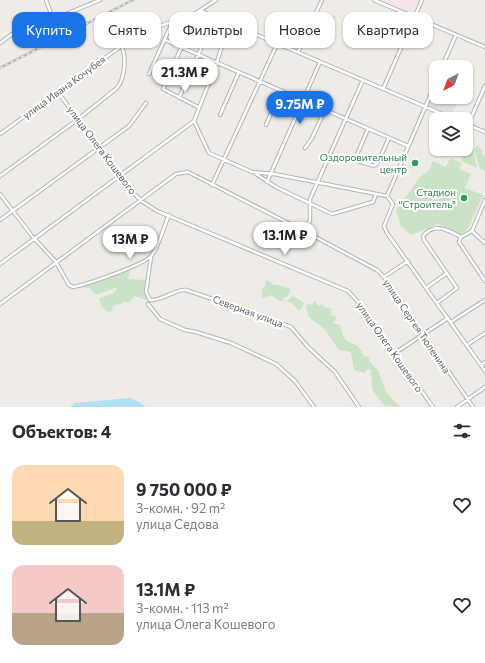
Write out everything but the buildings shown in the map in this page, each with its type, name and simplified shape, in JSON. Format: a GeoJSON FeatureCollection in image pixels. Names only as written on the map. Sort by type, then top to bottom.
{"type":"FeatureCollection","features":[{"type":"Feature","properties":{"kind":"street"},"geometry":{"type":"LineString","coordinates":[[46,0],[50,12]]}},
{"type":"Feature","properties":{"kind":"street"},"geometry":{"type":"LineString","coordinates":[[70,12],[100,0]]}},
{"type":"Feature","properties":{"kind":"street","name":"улица Ивана Кочубея"},"geometry":{"type":"LineString","coordinates":[[201,11],[216,0]]}},
{"type":"Feature","properties":{"kind":"street"},"geometry":{"type":"LineString","coordinates":[[298,52],[322,0]]}},
{"type":"Feature","properties":{"kind":"street"},"geometry":{"type":"LineString","coordinates":[[374,0],[401,12]]}},
{"type":"Feature","properties":{"kind":"street"},"geometry":{"type":"LineString","coordinates":[[417,12],[422,0]]}},
{"type":"Feature","properties":{"kind":"street"},"geometry":{"type":"LineString","coordinates":[[433,26],[485,47]]}},
{"type":"Feature","properties":{"kind":"street"},"geometry":{"type":"LineString","coordinates":[[149,74],[169,29]]}},
{"type":"Feature","properties":{"kind":"street"},"geometry":{"type":"LineString","coordinates":[[0,42],[12,34]]}},
{"type":"Feature","properties":{"kind":"street"},"geometry":{"type":"LineString","coordinates":[[445,60],[456,35]]}},
{"type":"Feature","properties":{"kind":"street"},"geometry":{"type":"LineString","coordinates":[[164,40],[169,42]]}},
{"type":"Feature","properties":{"kind":"street","name":"улица Ивана Кочубея"},"geometry":{"type":"LineString","coordinates":[[0,134],[118,48]]}},
{"type":"Feature","properties":{"kind":"street"},"geometry":{"type":"LineString","coordinates":[[0,176],[77,120],[120,84],[124,55],[123,48]]}},
{"type":"Feature","properties":{"kind":"street"},"geometry":{"type":"LineString","coordinates":[[198,107],[164,90],[182,48],[408,146]]}},
{"type":"Feature","properties":{"kind":"street"},"geometry":{"type":"LineString","coordinates":[[179,98],[202,48]]}},
{"type":"Feature","properties":{"kind":"street"},"geometry":{"type":"LineString","coordinates":[[0,264],[194,121],[221,48]]}},
{"type":"Feature","properties":{"kind":"street"},"geometry":{"type":"LineString","coordinates":[[212,185],[275,48]]}},
{"type":"Feature","properties":{"kind":"street"},"geometry":{"type":"LineString","coordinates":[[288,48],[438,112]]}},
{"type":"Feature","properties":{"kind":"street"},"geometry":{"type":"LineString","coordinates":[[383,89],[401,48]]}},
{"type":"Feature","properties":{"kind":"street"},"geometry":{"type":"LineString","coordinates":[[266,182],[271,174],[320,62]]}},
{"type":"Feature","properties":{"kind":"street"},"geometry":{"type":"LineString","coordinates":[[220,116],[239,72]]}},
{"type":"Feature","properties":{"kind":"street"},"geometry":{"type":"LineString","coordinates":[[306,232],[310,220],[310,200],[363,80]]}},
{"type":"Feature","properties":{"kind":"street"},"geometry":{"type":"LineString","coordinates":[[473,112],[485,86]]}},
{"type":"Feature","properties":{"kind":"street"},"geometry":{"type":"LineString","coordinates":[[266,125],[281,90]]}},
{"type":"Feature","properties":{"kind":"street","name":"улица Олега Кошевого"},"geometry":{"type":"LineString","coordinates":[[57,91],[119,176],[141,200],[168,216],[347,290],[356,299],[433,407]]}},
{"type":"Feature","properties":{"kind":"street"},"geometry":{"type":"LineString","coordinates":[[387,196],[429,97]]}},
{"type":"Feature","properties":{"kind":"street"},"geometry":{"type":"LineString","coordinates":[[0,220],[132,124],[146,104]]}},
{"type":"Feature","properties":{"kind":"street"},"geometry":{"type":"LineString","coordinates":[[305,148],[312,138],[325,110]]}},
{"type":"Feature","properties":{"kind":"street"},"geometry":{"type":"LineString","coordinates":[[194,121],[208,152],[255,173],[266,182],[333,214],[373,202],[376,194]]}},
{"type":"Feature","properties":{"kind":"street"},"geometry":{"type":"LineString","coordinates":[[473,127],[485,132]]}},
{"type":"Feature","properties":{"kind":"street"},"geometry":{"type":"LineString","coordinates":[[368,129],[356,157],[358,161],[371,166],[375,165],[389,138]]}},
{"type":"Feature","properties":{"kind":"street","name":"улица Сергея Тюленина"},"geometry":{"type":"LineString","coordinates":[[141,200],[180,172],[188,172],[374,268],[384,277],[473,407]]}},
{"type":"Feature","properties":{"kind":"street"},"geometry":{"type":"LineString","coordinates":[[255,173],[271,174],[318,182],[387,196],[392,201],[392,208],[384,228],[485,371]]}},
{"type":"Feature","properties":{"kind":"street"},"geometry":{"type":"LineString","coordinates":[[0,194],[34,238],[56,262],[71,287],[76,287],[131,268],[151,257],[168,216]]}},
{"type":"Feature","properties":{"kind":"street"},"geometry":{"type":"LineString","coordinates":[[0,304],[141,200]]}},
{"type":"Feature","properties":{"kind":"street"},"geometry":{"type":"LineString","coordinates":[[485,200],[472,231],[462,237],[459,241],[459,245],[485,281]]}},
{"type":"Feature","properties":{"kind":"street"},"geometry":{"type":"LineString","coordinates":[[437,303],[457,288],[424,240],[423,236],[431,230],[441,228],[462,237]]}},
{"type":"Feature","properties":{"kind":"street"},"geometry":{"type":"LineString","coordinates":[[472,231],[485,244]]}},
{"type":"Feature","properties":{"kind":"street","name":"Северная улица"},"geometry":{"type":"LineString","coordinates":[[151,257],[146,292],[150,300],[159,299],[186,290],[288,325],[313,353],[334,372],[359,407]]}},
{"type":"Feature","properties":{"kind":"street"},"geometry":{"type":"LineString","coordinates":[[384,277],[408,261]]}},
{"type":"Feature","properties":{"kind":"street"},"geometry":{"type":"LineString","coordinates":[[426,288],[447,273]]}},
{"type":"Feature","properties":{"kind":"street"},"geometry":{"type":"LineString","coordinates":[[451,322],[485,300]]}},
{"type":"Feature","properties":{"kind":"street"},"geometry":{"type":"LineString","coordinates":[[148,304],[160,319],[185,330],[196,332],[231,344],[276,364],[295,381],[314,407]]}},
{"type":"Feature","properties":{"kind":"street"},"geometry":{"type":"LineString","coordinates":[[395,354],[448,318]]}},
{"type":"Feature","properties":{"kind":"street"},"geometry":{"type":"LineString","coordinates":[[467,345],[485,333]]}},
{"type":"Feature","properties":{"kind":"street"},"geometry":{"type":"LineString","coordinates":[[481,365],[485,362]]}},
{"type":"Feature","properties":{"kind":"street"},"geometry":{"type":"LineString","coordinates":[[457,407],[485,387]]}},
{"type":"Feature","properties":{"kind":"shaded area"},"geometry":{"type":"Polygon","coordinates":[[[382,0],[417,0],[412,12],[382,0]]]}},
{"type":"Feature","properties":{"kind":"shaded area"},"geometry":{"type":"Polygon","coordinates":[[[429,104],[457,104],[453,112],[442,112],[428,106],[429,104]]]}},
{"type":"Feature","properties":{"kind":"green space"},"geometry":{"type":"Polygon","coordinates":[[[478,145],[485,158],[485,171],[480,169],[474,149],[478,145]]]}},
{"type":"Feature","properties":{"kind":"green space"},"geometry":{"type":"Polygon","coordinates":[[[473,147],[477,168],[461,161],[462,156],[473,156],[473,147]]]}},
{"type":"Feature","properties":{"kind":"green space","name":"Стадион \"Строитель\""},"geometry":{"type":"Polygon","coordinates":[[[450,158],[462,163],[459,169],[471,174],[465,188],[483,195],[468,229],[459,235],[438,224],[411,235],[401,226],[396,211],[419,178],[429,170],[433,161],[446,167],[450,158]]]}},
{"type":"Feature","properties":{"kind":"green space"},"geometry":{"type":"Polygon","coordinates":[[[130,270],[128,279],[145,280],[147,278],[144,288],[147,297],[146,300],[135,296],[129,303],[123,301],[121,304],[114,305],[111,311],[108,312],[102,307],[99,298],[114,293],[117,288],[99,294],[94,294],[90,288],[81,287],[130,270]]]}},
{"type":"Feature","properties":{"kind":"green space"},"geometry":{"type":"Polygon","coordinates":[[[266,280],[274,285],[291,289],[287,297],[283,298],[284,301],[279,301],[271,295],[262,299],[262,288],[265,286],[266,280]]]}},
{"type":"Feature","properties":{"kind":"green space"},"geometry":{"type":"Polygon","coordinates":[[[293,296],[304,303],[302,309],[298,310],[293,304],[287,301],[293,296]]]}},
{"type":"Feature","properties":{"kind":"green space"},"geometry":{"type":"Polygon","coordinates":[[[314,301],[319,306],[321,304],[325,307],[331,308],[332,312],[330,315],[335,316],[336,319],[333,323],[340,325],[343,336],[347,341],[358,346],[365,357],[368,356],[370,362],[378,370],[386,392],[400,407],[391,407],[391,405],[385,407],[372,389],[371,370],[367,369],[365,373],[354,370],[351,352],[339,350],[324,329],[309,317],[306,307],[308,303],[312,305],[314,301]]]}},
{"type":"Feature","properties":{"kind":"water"},"geometry":{"type":"Polygon","coordinates":[[[130,398],[139,402],[145,407],[70,407],[74,403],[130,398]]]}},
{"type":"Feature","properties":{"kind":"railway"},"geometry":{"type":"LineString","coordinates":[[0,68],[133,0]]}},
{"type":"Feature","properties":{"kind":"place","name":"Оздоровительный центр"},"geometry":{"type":"Point","coordinates":[415,163]}},
{"type":"Feature","properties":{"kind":"place","name":"Стадион \"Строитель\""},"geometry":{"type":"Point","coordinates":[464,198]}}]}
